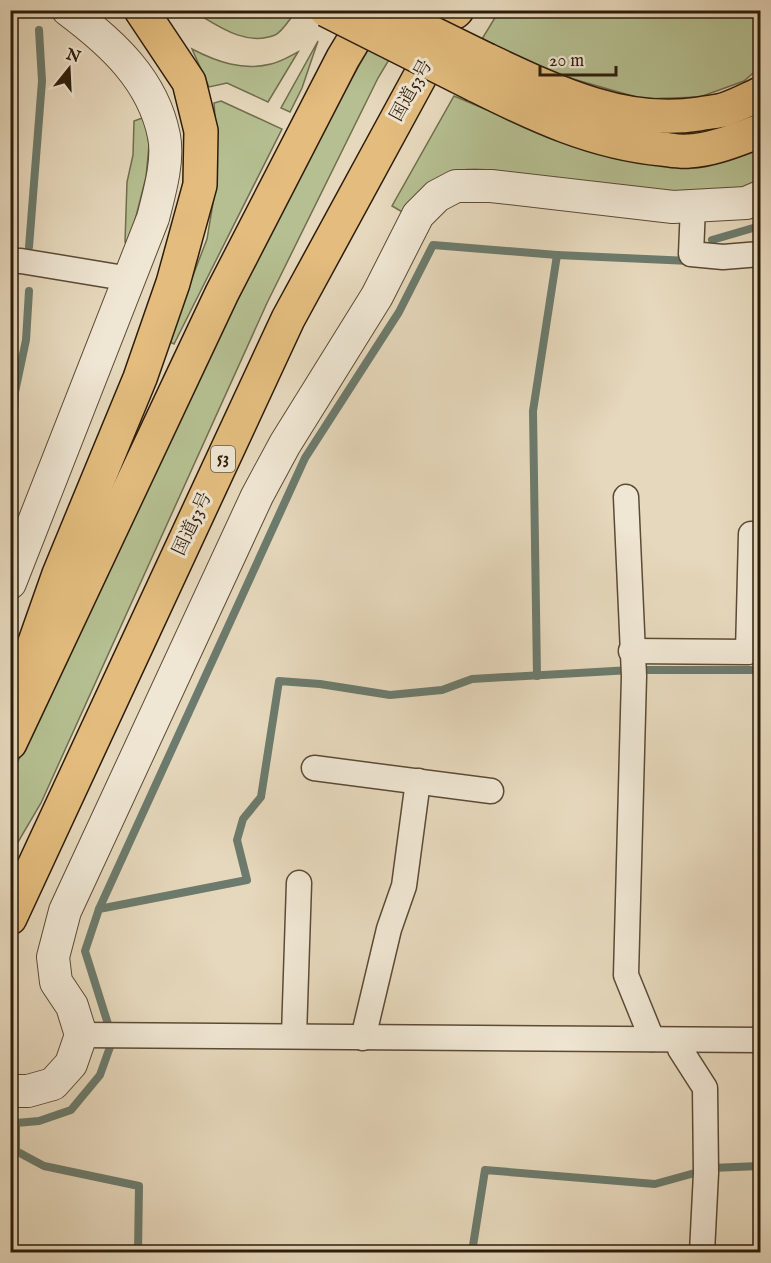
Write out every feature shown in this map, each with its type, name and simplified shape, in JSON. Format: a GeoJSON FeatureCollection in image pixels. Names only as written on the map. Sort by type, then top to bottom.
{"type":"FeatureCollection","features":[{"type":"Feature","properties":{"kind":"highway"},"geometry":{"type":"LineString","coordinates":[[10,713],[59,574],[140,378],[173,283],[200,185],[201,132],[189,82],[141,10]]}},
{"type":"Feature","properties":{"kind":"highway"},"geometry":{"type":"LineString","coordinates":[[326,10],[481,72],[546,88],[592,104],[640,116],[685,116],[725,110],[760,94]]}},
{"type":"Feature","properties":{"kind":"highway"},"geometry":{"type":"LineString","coordinates":[[10,743],[222,293],[344,58],[372,10]]}},
{"type":"Feature","properties":{"kind":"highway"},"geometry":{"type":"LineString","coordinates":[[385,10],[481,72],[534,115],[583,134],[633,147],[690,151],[730,143],[760,131]]}},
{"type":"Feature","properties":{"kind":"highway","name":"国道53号"},"geometry":{"type":"LineString","coordinates":[[10,918],[288,320],[456,11]]}},
{"type":"Feature","properties":{"kind":"street"},"geometry":{"type":"LineString","coordinates":[[10,583],[153,218],[163,180],[165,138],[153,98],[130,63],[68,10]]}},
{"type":"Feature","properties":{"kind":"street"},"geometry":{"type":"LineString","coordinates":[[100,1036],[72,1005],[56,982],[53,957],[65,911],[256,496],[285,444],[377,296],[418,215],[437,196],[456,186],[491,186],[673,207],[746,203],[760,197]]}},
{"type":"Feature","properties":{"kind":"street"},"geometry":{"type":"LineString","coordinates":[[693,206],[691,254],[723,258],[760,254]]}},
{"type":"Feature","properties":{"kind":"street"},"geometry":{"type":"LineString","coordinates":[[10,261],[63,267],[129,279]]}},
{"type":"Feature","properties":{"kind":"street"},"geometry":{"type":"LineString","coordinates":[[626,497],[633,664],[626,975],[652,1039]]}},
{"type":"Feature","properties":{"kind":"street"},"geometry":{"type":"LineString","coordinates":[[633,664],[748,652],[751,534]]}},
{"type":"Feature","properties":{"kind":"street"},"geometry":{"type":"LineString","coordinates":[[314,768],[491,791]]}},
{"type":"Feature","properties":{"kind":"street"},"geometry":{"type":"LineString","coordinates":[[363,1038],[388,929],[404,886],[418,780]]}},
{"type":"Feature","properties":{"kind":"street"},"geometry":{"type":"LineString","coordinates":[[294,1036],[299,883]]}},
{"type":"Feature","properties":{"kind":"street"},"geometry":{"type":"LineString","coordinates":[[10,1090],[28,1091],[53,1084],[100,1036],[760,1040]]}},
{"type":"Feature","properties":{"kind":"street"},"geometry":{"type":"LineString","coordinates":[[678,1040],[680,1049],[705,1088],[706,1173],[702,1252]]}},
{"type":"Feature","properties":{"kind":"green space"},"geometry":{"type":"Polygon","coordinates":[[[193,11],[286,11],[294,14],[283,29],[275,35],[253,38],[232,33],[193,11]]]}},
{"type":"Feature","properties":{"kind":"green space"},"geometry":{"type":"Polygon","coordinates":[[[390,11],[418,11],[378,78],[267,303],[41,803],[11,854],[11,776],[240,293],[338,104],[390,11]]]}},
{"type":"Feature","properties":{"kind":"green space"},"geometry":{"type":"Polygon","coordinates":[[[499,11],[760,11],[760,67],[744,81],[700,97],[643,99],[559,75],[482,39],[499,11]]]}},
{"type":"Feature","properties":{"kind":"green space"},"geometry":{"type":"Polygon","coordinates":[[[318,41],[302,88],[290,112],[281,108],[318,41]]]}},
{"type":"Feature","properties":{"kind":"green space"},"geometry":{"type":"Polygon","coordinates":[[[192,49],[211,58],[240,66],[261,66],[274,63],[298,52],[268,102],[227,83],[209,87],[192,49]]]}},
{"type":"Feature","properties":{"kind":"green space"},"geometry":{"type":"Polygon","coordinates":[[[454,96],[530,128],[760,141],[760,184],[736,191],[680,195],[621,190],[493,170],[468,169],[457,171],[443,178],[404,213],[392,206],[454,96]]]}},
{"type":"Feature","properties":{"kind":"green space"},"geometry":{"type":"Polygon","coordinates":[[[221,101],[282,129],[174,344],[168,341],[207,239],[215,191],[217,144],[214,103],[221,101]]]}},
{"type":"Feature","properties":{"kind":"green space"},"geometry":{"type":"Polygon","coordinates":[[[145,117],[149,145],[146,177],[129,244],[125,242],[127,182],[133,155],[134,121],[145,117]]]}},
{"type":"Feature","properties":{"kind":"waterway"},"geometry":{"type":"LineString","coordinates":[[29,247],[42,81],[39,30]]}},
{"type":"Feature","properties":{"kind":"waterway"},"geometry":{"type":"LineString","coordinates":[[712,240],[760,226]]}},
{"type":"Feature","properties":{"kind":"waterway"},"geometry":{"type":"LineString","coordinates":[[99,909],[305,458],[399,312],[433,245],[557,255]]}},
{"type":"Feature","properties":{"kind":"waterway"},"geometry":{"type":"LineString","coordinates":[[537,676],[533,411],[557,255],[690,261]]}},
{"type":"Feature","properties":{"kind":"waterway"},"geometry":{"type":"LineString","coordinates":[[10,505],[14,495],[15,392],[26,340],[29,291]]}},
{"type":"Feature","properties":{"kind":"waterway"},"geometry":{"type":"LineString","coordinates":[[10,1156],[16,1151],[16,1123],[39,1121],[71,1110],[100,1075],[110,1047],[108,1024],[85,951],[99,909],[247,880],[237,840],[243,819],[261,797],[279,681],[320,684],[390,695],[442,690],[472,679],[631,670],[760,670]]}},
{"type":"Feature","properties":{"kind":"waterway"},"geometry":{"type":"LineString","coordinates":[[16,1151],[44,1166],[139,1186],[138,1252]]}},
{"type":"Feature","properties":{"kind":"waterway"},"geometry":{"type":"LineString","coordinates":[[711,1168],[760,1166]]}},
{"type":"Feature","properties":{"kind":"waterway"},"geometry":{"type":"LineString","coordinates":[[472,1252],[485,1170],[655,1184],[702,1171]]}}]}
